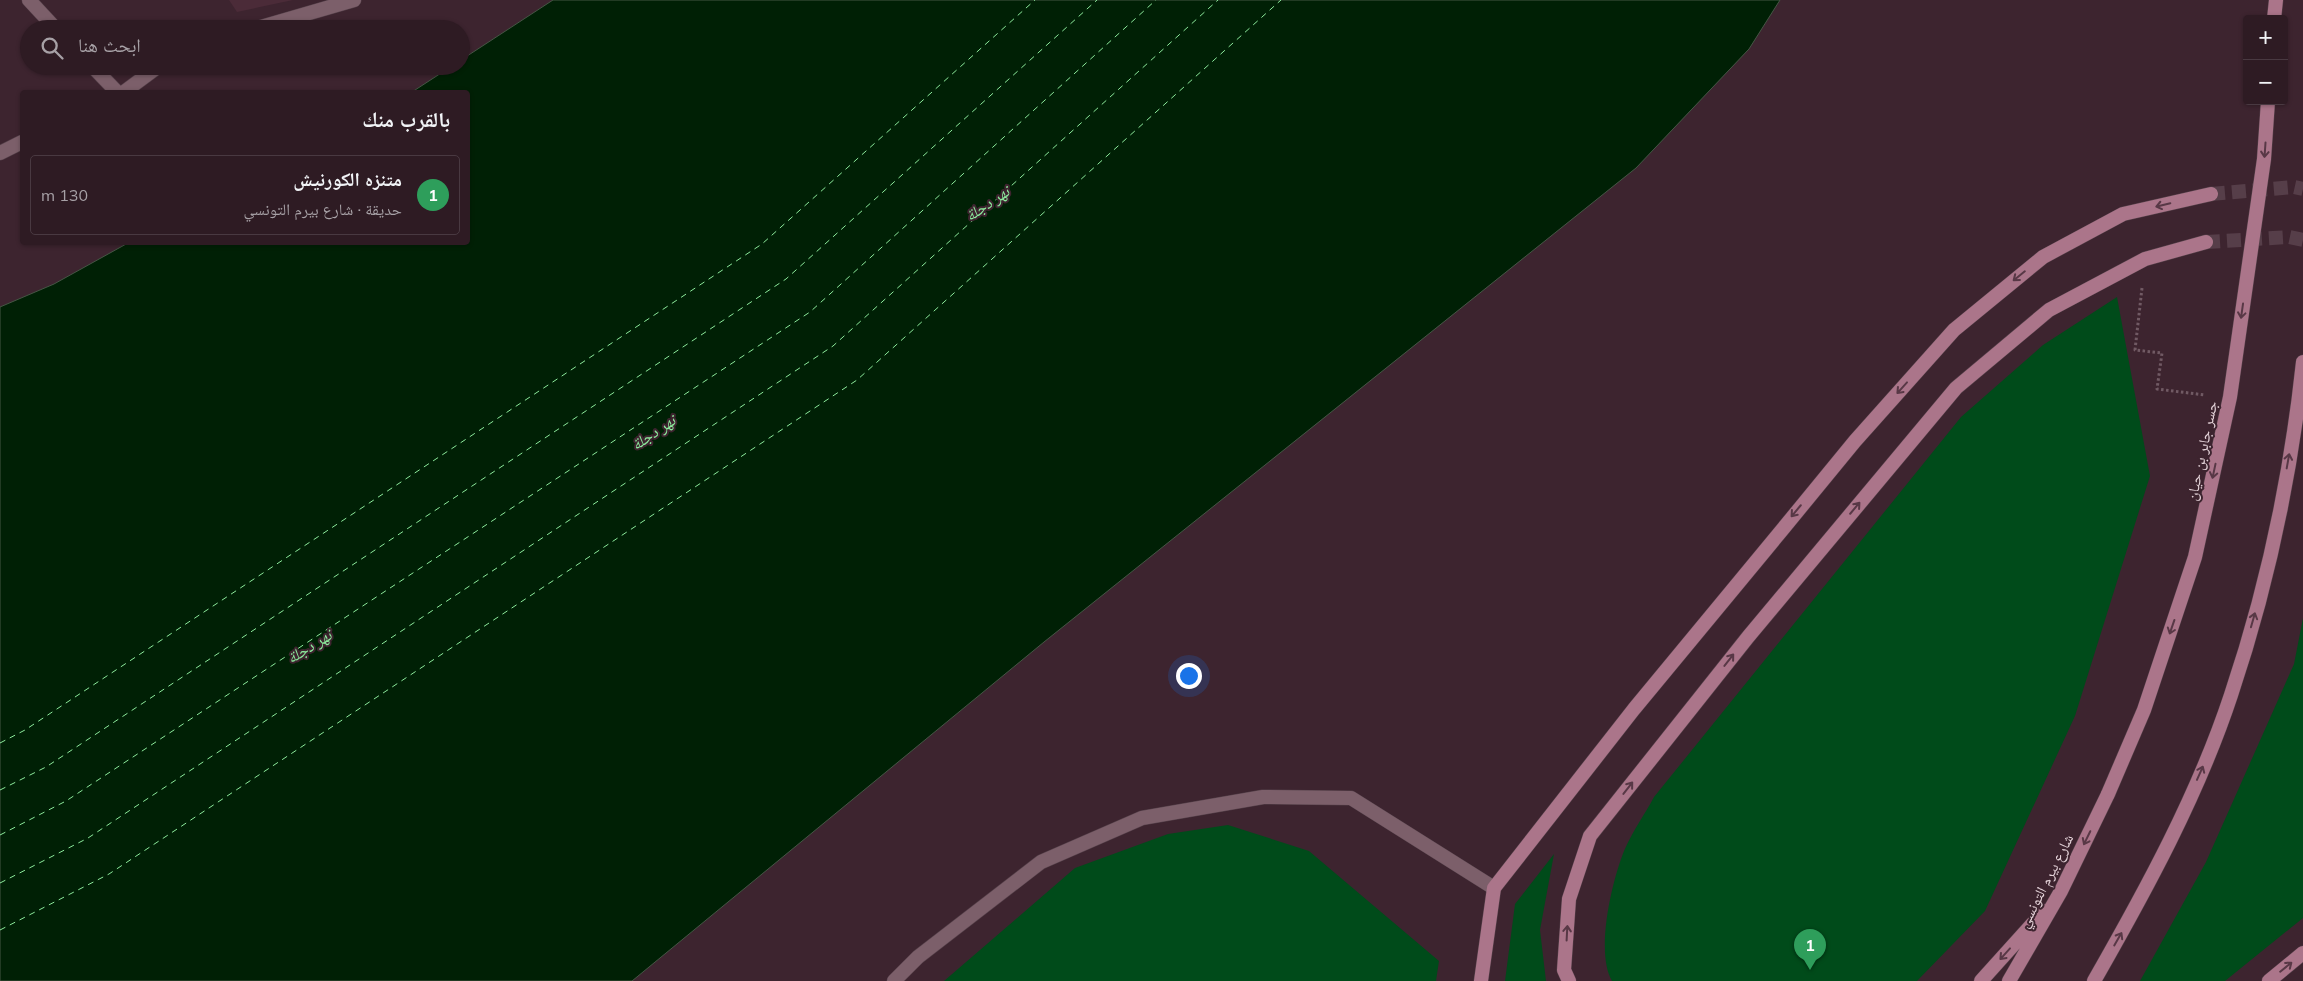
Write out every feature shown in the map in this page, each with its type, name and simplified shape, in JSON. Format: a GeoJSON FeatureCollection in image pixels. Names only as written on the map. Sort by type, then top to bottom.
{"type":"FeatureCollection","features":[{"type":"Feature","properties":{"kind":"main road"},"geometry":{"type":"LineString","coordinates":[[2274,15],[2276,0]]}},
{"type":"Feature","properties":{"kind":"main road","name":"جسر جابر بن حيان"},"geometry":{"type":"LineString","coordinates":[[2108,794],[2144,710],[2196,557],[2230,397],[2264,159],[2268,105]]}},
{"type":"Feature","properties":{"kind":"main road"},"geometry":{"type":"LineString","coordinates":[[1481,981],[1494,888],[1634,709],[1855,441],[1954,330],[2043,257],[2115,218],[2123,214],[2211,194]]}},
{"type":"Feature","properties":{"kind":"main road"},"geometry":{"type":"LineString","coordinates":[[1569,981],[1564,970],[1568,900],[1590,836],[1748,637],[1956,388],[2049,310],[2145,258],[2206,242]]}},
{"type":"Feature","properties":{"kind":"main road"},"geometry":{"type":"LineString","coordinates":[[2094,981],[2142,897],[2180,818],[2207,758],[2231,695],[2270,559],[2299,398],[2303,362]]}},
{"type":"Feature","properties":{"kind":"main road","name":"شارع بيرم التونسي"},"geometry":{"type":"LineString","coordinates":[[2009,981],[2061,891],[2108,794]]}},
{"type":"Feature","properties":{"kind":"main road"},"geometry":{"type":"LineString","coordinates":[[1981,981],[2061,891]]}},
{"type":"Feature","properties":{"kind":"main road"},"geometry":{"type":"LineString","coordinates":[[2269,981],[2303,953]]}},
{"type":"Feature","properties":{"kind":"street"},"geometry":{"type":"LineString","coordinates":[[29,0],[48,20]]}},
{"type":"Feature","properties":{"kind":"street"},"geometry":{"type":"LineString","coordinates":[[285,20],[354,0]]}},
{"type":"Feature","properties":{"kind":"street"},"geometry":{"type":"LineString","coordinates":[[101,75],[115,90]]}},
{"type":"Feature","properties":{"kind":"street"},"geometry":{"type":"LineString","coordinates":[[127,90],[147,75]]}},
{"type":"Feature","properties":{"kind":"street"},"geometry":{"type":"LineString","coordinates":[[0,153],[20,143]]}},
{"type":"Feature","properties":{"kind":"street"},"geometry":{"type":"LineString","coordinates":[[894,981],[918,957],[1040,862],[1142,818],[1263,797],[1351,798],[1494,888]]}},
{"type":"Feature","properties":{"kind":"path"},"geometry":{"type":"LineString","coordinates":[[2145,258],[2135,350],[2162,353],[2157,389],[2230,397]]}},
{"type":"Feature","properties":{"kind":"shaded area"},"geometry":{"type":"Polygon","coordinates":[[[229,0],[293,0],[237,12],[229,0]]]}},
{"type":"Feature","properties":{"kind":"green space"},"geometry":{"type":"Polygon","coordinates":[[[2117,297],[2150,476],[2075,716],[1985,911],[1917,981],[1612,981],[1607,968],[1605,953],[1605,935],[1610,898],[1624,851],[1654,797],[1961,417],[2043,345],[2117,297]]]}},
{"type":"Feature","properties":{"kind":"green space"},"geometry":{"type":"Polygon","coordinates":[[[2303,618],[2303,918],[2225,981],[2140,981],[2206,862],[2294,664],[2303,618]]]}},
{"type":"Feature","properties":{"kind":"green space"},"geometry":{"type":"Polygon","coordinates":[[[1228,825],[1309,851],[1439,961],[1436,981],[944,981],[1075,868],[1168,834],[1228,825]]]}},
{"type":"Feature","properties":{"kind":"green space"},"geometry":{"type":"Polygon","coordinates":[[[1554,854],[1540,930],[1546,981],[1505,981],[1515,904],[1554,854]]]}},
{"type":"Feature","properties":{"kind":"water","name":"نهر دجلة"},"geometry":{"type":"Polygon","coordinates":[[[553,0],[1780,0],[1749,49],[1636,168],[1044,642],[632,981],[0,981],[0,307],[54,284],[124,245],[470,245],[470,90],[415,90],[438,75],[470,75],[470,54],[553,0]]]}},
{"type":"Feature","properties":{"kind":"ferry route"},"geometry":{"type":"LineString","coordinates":[[0,743],[25,730],[762,244],[1035,0]]}},
{"type":"Feature","properties":{"kind":"ferry route"},"geometry":{"type":"LineString","coordinates":[[0,790],[46,767],[786,279],[1097,0]]}},
{"type":"Feature","properties":{"kind":"ferry route"},"geometry":{"type":"LineString","coordinates":[[0,835],[66,801],[810,312],[1156,0]]}},
{"type":"Feature","properties":{"kind":"ferry route"},"geometry":{"type":"LineString","coordinates":[[0,883],[88,838],[833,346],[1218,0]]}},
{"type":"Feature","properties":{"kind":"ferry route"},"geometry":{"type":"LineString","coordinates":[[0,930],[109,874],[857,380],[1281,0]]}},
{"type":"Feature","properties":{"kind":"tunnel"},"geometry":{"type":"LineString","coordinates":[[2211,194],[2294,187],[2303,189]]}},
{"type":"Feature","properties":{"kind":"tunnel"},"geometry":{"type":"LineString","coordinates":[[2206,242],[2289,237],[2303,240]]}},
{"type":"Feature","properties":{"kind":"place","name":"متنزه الكورنيش"},"geometry":{"type":"Point","coordinates":[1810,970]}}]}
